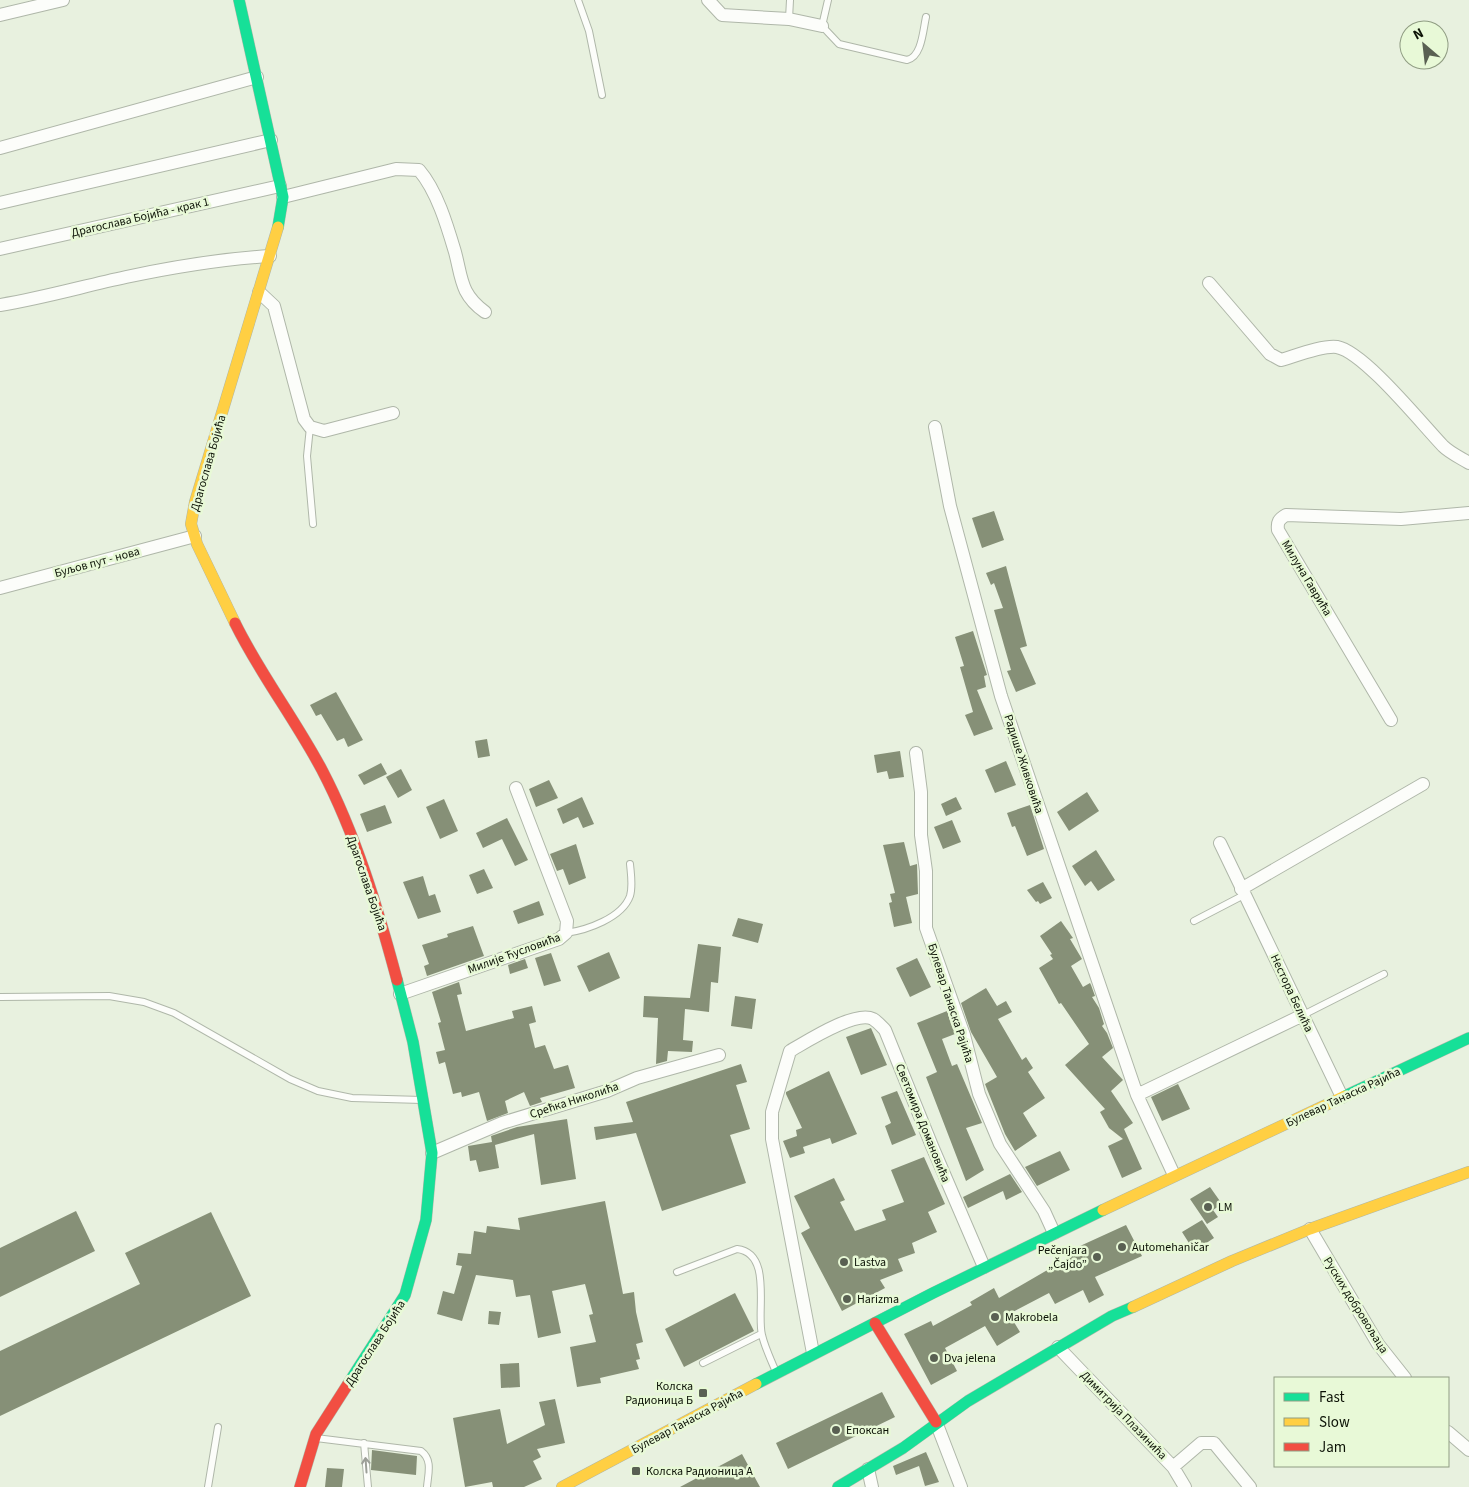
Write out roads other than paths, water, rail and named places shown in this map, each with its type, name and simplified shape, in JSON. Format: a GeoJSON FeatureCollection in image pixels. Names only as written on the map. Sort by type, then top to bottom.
{"type":"FeatureCollection","features":[{"type":"Feature","properties":{"kind":"street"},"geometry":{"type":"LineString","coordinates":[[0,16],[63,0]]}},
{"type":"Feature","properties":{"kind":"street","name":"Драгослава Бојића"},"geometry":{"type":"LineString","coordinates":[[239,0],[282,191],[282,215],[195,502],[191,524],[247,648],[322,770],[356,849],[385,937],[413,1042],[432,1153],[426,1220],[405,1295],[315,1438],[300,1487]]}},
{"type":"Feature","properties":{"kind":"street"},"geometry":{"type":"LineString","coordinates":[[708,0],[722,15],[790,19],[822,26]]}},
{"type":"Feature","properties":{"kind":"street"},"geometry":{"type":"LineString","coordinates":[[0,148],[257,77]]}},
{"type":"Feature","properties":{"kind":"street"},"geometry":{"type":"LineString","coordinates":[[0,204],[271,140]]}},
{"type":"Feature","properties":{"kind":"street"},"geometry":{"type":"LineString","coordinates":[[282,191],[396,169],[419,170],[430,183],[454,250],[463,287],[472,302],[485,312]]}},
{"type":"Feature","properties":{"kind":"street","name":"Драгослава Бојића - крак 1"},"geometry":{"type":"LineString","coordinates":[[0,249],[282,191]]}},
{"type":"Feature","properties":{"kind":"street"},"geometry":{"type":"LineString","coordinates":[[0,305],[38,299],[127,276],[270,256]]}},
{"type":"Feature","properties":{"kind":"street"},"geometry":{"type":"LineString","coordinates":[[1209,283],[1270,354],[1281,360],[1323,347],[1336,347],[1350,351],[1401,400],[1445,448],[1469,463]]}},
{"type":"Feature","properties":{"kind":"street"},"geometry":{"type":"LineString","coordinates":[[259,292],[265,295],[274,306],[304,419],[310,428],[324,431],[393,413]]}},
{"type":"Feature","properties":{"kind":"street","name":"Радише Живковића"},"geometry":{"type":"LineString","coordinates":[[934,426],[950,506],[1001,696],[1137,1095],[1174,1175]]}},
{"type":"Feature","properties":{"kind":"street","name":"Милуна Гаврића"},"geometry":{"type":"LineString","coordinates":[[1391,720],[1278,530],[1280,518],[1286,514],[1401,519],[1468,517]]}},
{"type":"Feature","properties":{"kind":"street","name":"Буљов пут - нова"},"geometry":{"type":"LineString","coordinates":[[0,588],[195,536]]}},
{"type":"Feature","properties":{"kind":"street","name":"Булевар Танаска Рајића"},"geometry":{"type":"LineString","coordinates":[[916,753],[921,792],[920,835],[926,871],[926,928],[964,1035],[979,1094],[996,1136],[1044,1211],[1054,1233]]}},
{"type":"Feature","properties":{"kind":"street"},"geometry":{"type":"LineString","coordinates":[[1243,892],[1423,784]]}},
{"type":"Feature","properties":{"kind":"street","name":"Милије Ћусловића"},"geometry":{"type":"LineString","coordinates":[[400,994],[559,939],[566,933],[567,920],[516,788]]}},
{"type":"Feature","properties":{"kind":"street","name":"Нестора Белића"},"geometry":{"type":"LineString","coordinates":[[1220,843],[1342,1097]]}},
{"type":"Feature","properties":{"kind":"street"},"geometry":{"type":"LineString","coordinates":[[1137,1095],[1303,1015]]}},
{"type":"Feature","properties":{"kind":"street","name":"Светомира Домановића"},"geometry":{"type":"LineString","coordinates":[[813,1354],[772,1140],[772,1112],[790,1051],[835,1026],[864,1018],[873,1019],[885,1030],[984,1267]]}},
{"type":"Feature","properties":{"kind":"street","name":"Булевар Танаска Рајића"},"geometry":{"type":"LineString","coordinates":[[562,1487],[776,1373],[984,1267],[1174,1175],[1469,1038]]}},
{"type":"Feature","properties":{"kind":"street","name":"Срећка Николића"},"geometry":{"type":"LineString","coordinates":[[432,1153],[502,1123],[607,1091],[637,1078],[719,1055]]}},
{"type":"Feature","properties":{"kind":"street"},"geometry":{"type":"LineString","coordinates":[[838,1487],[903,1448],[936,1422],[1112,1316],[1232,1261],[1310,1229],[1469,1172]]}},
{"type":"Feature","properties":{"kind":"street","name":"Руских добровољаца"},"geometry":{"type":"LineString","coordinates":[[1310,1229],[1378,1344],[1404,1377]]}},
{"type":"Feature","properties":{"kind":"street"},"geometry":{"type":"LineString","coordinates":[[875,1323],[936,1422],[962,1487]]}},
{"type":"Feature","properties":{"kind":"street","name":"Димитрија Плазинића"},"geometry":{"type":"LineString","coordinates":[[1058,1347],[1173,1467],[1185,1487]]}},
{"type":"Feature","properties":{"kind":"street"},"geometry":{"type":"LineString","coordinates":[[1449,1433],[1469,1450]]}},
{"type":"Feature","properties":{"kind":"street"},"geometry":{"type":"LineString","coordinates":[[1173,1467],[1201,1443],[1214,1443],[1250,1487]]}},
{"type":"Feature","properties":{"kind":"street"},"geometry":{"type":"LineString","coordinates":[[868,1469],[872,1487]]}},
{"type":"Feature","properties":{"kind":"lane"},"geometry":{"type":"LineString","coordinates":[[578,0],[590,30],[602,95]]}},
{"type":"Feature","properties":{"kind":"lane"},"geometry":{"type":"LineString","coordinates":[[790,0],[790,19]]}},
{"type":"Feature","properties":{"kind":"lane"},"geometry":{"type":"LineString","coordinates":[[828,0],[822,26],[839,44],[910,60],[917,53],[926,17]]}},
{"type":"Feature","properties":{"kind":"lane"},"geometry":{"type":"LineString","coordinates":[[310,428],[307,456],[313,524]]}},
{"type":"Feature","properties":{"kind":"lane"},"geometry":{"type":"LineString","coordinates":[[566,933],[580,931],[600,922],[625,905],[631,889],[630,864]]}},
{"type":"Feature","properties":{"kind":"lane"},"geometry":{"type":"LineString","coordinates":[[1194,921],[1243,892]]}},
{"type":"Feature","properties":{"kind":"lane"},"geometry":{"type":"LineString","coordinates":[[1303,1015],[1384,974]]}},
{"type":"Feature","properties":{"kind":"lane"},"geometry":{"type":"LineString","coordinates":[[0,997],[108,996],[144,1002],[174,1013],[290,1080],[318,1092],[352,1098],[423,1100]]}},
{"type":"Feature","properties":{"kind":"lane"},"geometry":{"type":"LineString","coordinates":[[677,1272],[737,1249],[748,1253],[760,1272],[761,1334],[776,1373]]}},
{"type":"Feature","properties":{"kind":"lane"},"geometry":{"type":"LineString","coordinates":[[703,1363],[761,1334]]}},
{"type":"Feature","properties":{"kind":"lane"},"geometry":{"type":"LineString","coordinates":[[208,1487],[218,1427]]}},
{"type":"Feature","properties":{"kind":"lane"},"geometry":{"type":"LineString","coordinates":[[315,1438],[421,1451],[426,1454],[430,1464],[427,1487]]}},
{"type":"Feature","properties":{"kind":"lane"},"geometry":{"type":"LineString","coordinates":[[364,1444],[368,1487]]}},
{"type":"Feature","properties":{"kind":"place","name":"LM"},"geometry":{"type":"Point","coordinates":[1208,1207]}},
{"type":"Feature","properties":{"kind":"place","name":"Automehaničar"},"geometry":{"type":"Point","coordinates":[1122,1247]}},
{"type":"Feature","properties":{"kind":"place","name":"Pečenjara „Čajdo”"},"geometry":{"type":"Point","coordinates":[1097,1257]}},
{"type":"Feature","properties":{"kind":"place","name":"Lastva"},"geometry":{"type":"Point","coordinates":[844,1262]}},
{"type":"Feature","properties":{"kind":"place","name":"Harizma"},"geometry":{"type":"Point","coordinates":[847,1299]}},
{"type":"Feature","properties":{"kind":"place","name":"Makrobela"},"geometry":{"type":"Point","coordinates":[995,1317]}},
{"type":"Feature","properties":{"kind":"place","name":"Dva jelena"},"geometry":{"type":"Point","coordinates":[934,1358]}},
{"type":"Feature","properties":{"kind":"place","name":"Колска Радионица Б"},"geometry":{"type":"Point","coordinates":[703,1393]}},
{"type":"Feature","properties":{"kind":"place","name":"Епоксан"},"geometry":{"type":"Point","coordinates":[836,1430]}},
{"type":"Feature","properties":{"kind":"place","name":"Колска Радионица А"},"geometry":{"type":"Point","coordinates":[636,1471]}}]}
